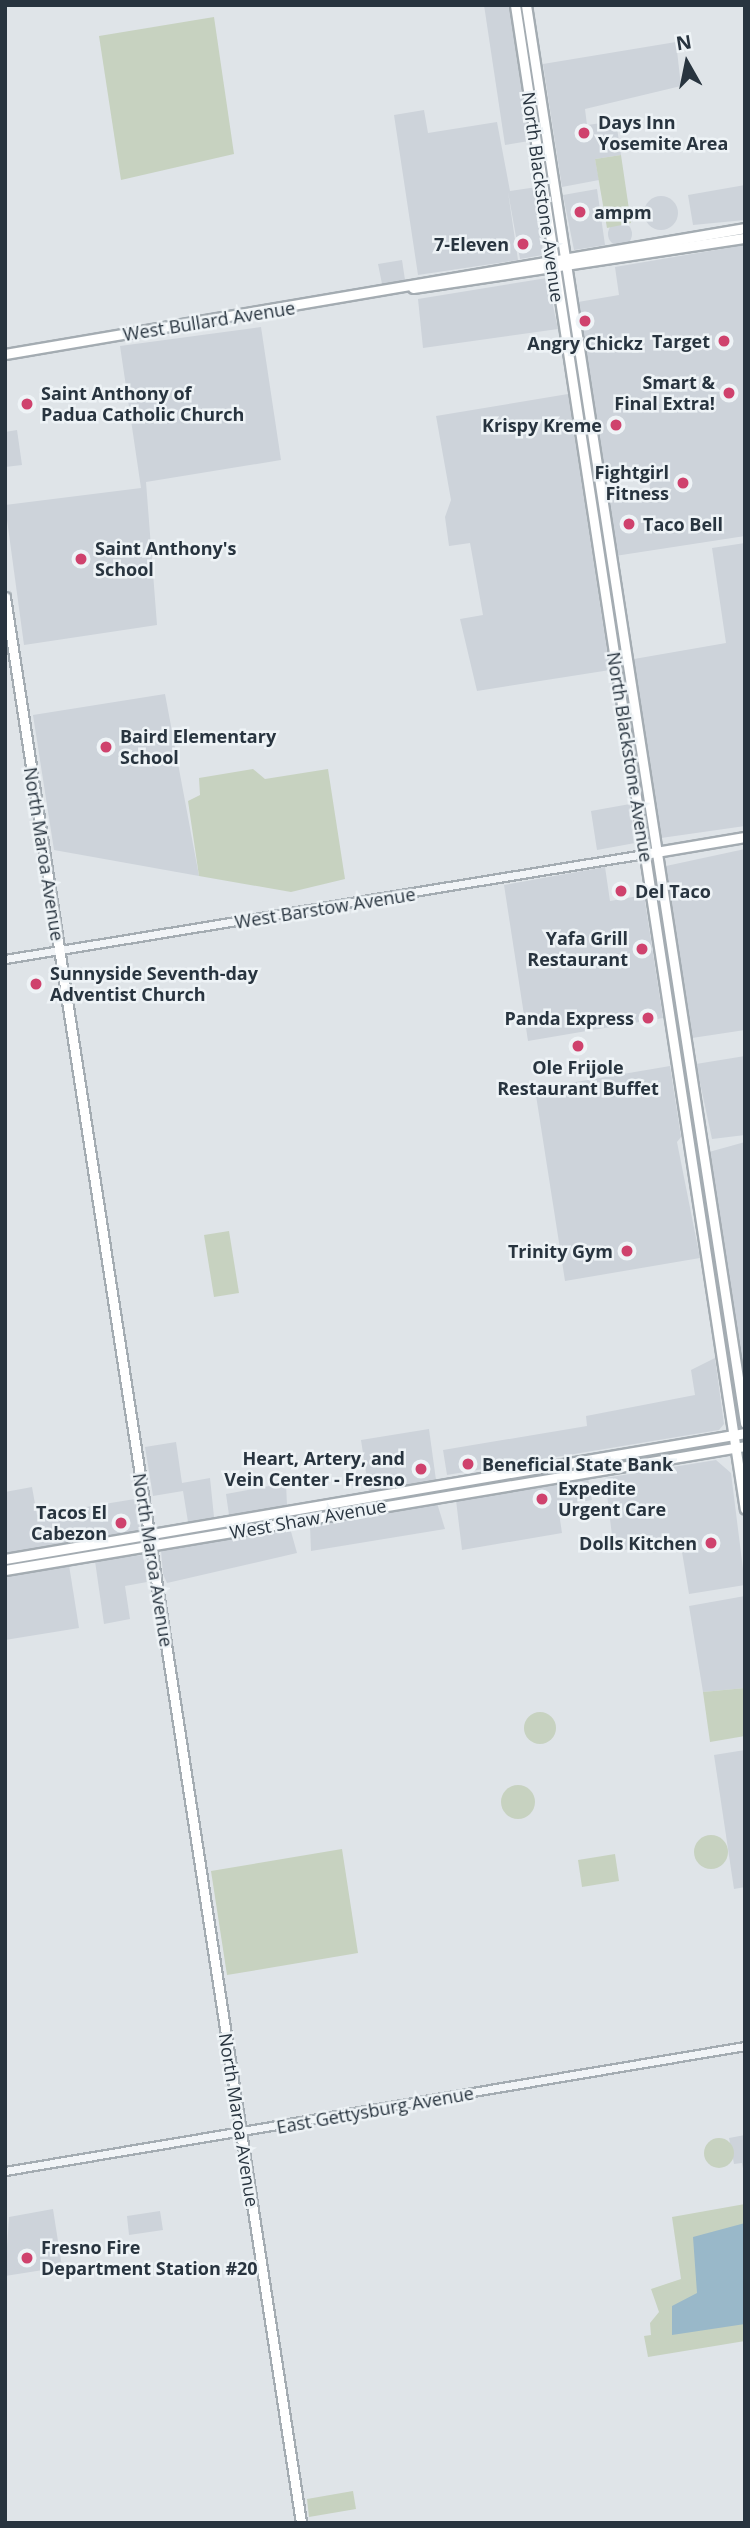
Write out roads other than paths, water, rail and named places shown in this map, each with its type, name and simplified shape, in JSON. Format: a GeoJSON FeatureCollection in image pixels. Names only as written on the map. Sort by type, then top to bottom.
{"type":"FeatureCollection","features":[{"type":"Feature","properties":{"kind":"main road","name":"North Blackstone Avenue"},"geometry":{"type":"LineString","coordinates":[[515,5],[553,270],[733,1435],[740,1447],[745,1509]]}},
{"type":"Feature","properties":{"kind":"main road","name":"North Blackstone Avenue"},"geometry":{"type":"LineString","coordinates":[[525,9],[745,1423]]}},
{"type":"Feature","properties":{"kind":"main road","name":"West Bullard Avenue"},"geometry":{"type":"LineString","coordinates":[[5,354],[413,288],[485,270],[745,228]]}},
{"type":"Feature","properties":{"kind":"main road","name":"West Bullard Avenue"},"geometry":{"type":"LineString","coordinates":[[413,288],[438,289],[745,238]]}},
{"type":"Feature","properties":{"kind":"main road"},"geometry":{"type":"LineString","coordinates":[[438,289],[485,270]]}},
{"type":"Feature","properties":{"kind":"main road"},"geometry":{"type":"LineString","coordinates":[[562,324],[585,393]]}},
{"type":"Feature","properties":{"kind":"main road"},"geometry":{"type":"LineString","coordinates":[[575,401],[593,443]]}},
{"type":"Feature","properties":{"kind":"main road","name":"North Maroa Avenue"},"geometry":{"type":"LineString","coordinates":[[5,597],[301,2523]]}},
{"type":"Feature","properties":{"kind":"main road"},"geometry":{"type":"LineString","coordinates":[[644,854],[745,837]]}},
{"type":"Feature","properties":{"kind":"main road"},"geometry":{"type":"LineString","coordinates":[[664,984],[684,1038]]}},
{"type":"Feature","properties":{"kind":"main road","name":"West Shaw Avenue"},"geometry":{"type":"LineString","coordinates":[[5,1570],[150,1540],[745,1433]]}},
{"type":"Feature","properties":{"kind":"main road","name":"West Shaw Avenue"},"geometry":{"type":"LineString","coordinates":[[5,1559],[150,1540],[740,1447]]}},
{"type":"Feature","properties":{"kind":"street","name":"West Barstow Avenue"},"geometry":{"type":"LineString","coordinates":[[5,959],[644,854]]}},
{"type":"Feature","properties":{"kind":"street","name":"East Gettysburg Avenue"},"geometry":{"type":"LineString","coordinates":[[5,2171],[745,2046]]}},
{"type":"Feature","properties":{"kind":"water"},"geometry":{"type":"Polygon","coordinates":[[[745,2223],[745,2324],[672,2335],[672,2306],[697,2293],[693,2237],[745,2223]]]}},
{"type":"Feature","properties":{"kind":"place","name":"Days Inn Yosemite Area"},"geometry":{"type":"Point","coordinates":[584,133]}},
{"type":"Feature","properties":{"kind":"place","name":"ampm"},"geometry":{"type":"Point","coordinates":[580,212]}},
{"type":"Feature","properties":{"kind":"place","name":"7-Eleven"},"geometry":{"type":"Point","coordinates":[523,244]}},
{"type":"Feature","properties":{"kind":"place","name":"Angry Chickz"},"geometry":{"type":"Point","coordinates":[585,321]}},
{"type":"Feature","properties":{"kind":"place","name":"Target"},"geometry":{"type":"Point","coordinates":[724,341]}},
{"type":"Feature","properties":{"kind":"place","name":"Smart & Final Extra!"},"geometry":{"type":"Point","coordinates":[729,393]}},
{"type":"Feature","properties":{"kind":"place","name":"Saint Anthony of Padua Catholic Church"},"geometry":{"type":"Point","coordinates":[27,404]}},
{"type":"Feature","properties":{"kind":"place","name":"Krispy Kreme"},"geometry":{"type":"Point","coordinates":[616,425]}},
{"type":"Feature","properties":{"kind":"place","name":"Fightgirl Fitness"},"geometry":{"type":"Point","coordinates":[683,483]}},
{"type":"Feature","properties":{"kind":"place","name":"Taco Bell"},"geometry":{"type":"Point","coordinates":[629,524]}},
{"type":"Feature","properties":{"kind":"place","name":"Saint Anthony's School"},"geometry":{"type":"Point","coordinates":[81,559]}},
{"type":"Feature","properties":{"kind":"place","name":"Baird Elementary School"},"geometry":{"type":"Point","coordinates":[106,747]}},
{"type":"Feature","properties":{"kind":"place","name":"Del Taco"},"geometry":{"type":"Point","coordinates":[621,891]}},
{"type":"Feature","properties":{"kind":"place","name":"Yafa Grill Restaurant"},"geometry":{"type":"Point","coordinates":[642,949]}},
{"type":"Feature","properties":{"kind":"place","name":"Sunnyside Seventh-day Adventist Church"},"geometry":{"type":"Point","coordinates":[36,984]}},
{"type":"Feature","properties":{"kind":"place","name":"Panda Express"},"geometry":{"type":"Point","coordinates":[648,1018]}},
{"type":"Feature","properties":{"kind":"place","name":"Ole Frijole Restaurant Buffet"},"geometry":{"type":"Point","coordinates":[578,1046]}},
{"type":"Feature","properties":{"kind":"place","name":"Trinity Gym"},"geometry":{"type":"Point","coordinates":[627,1251]}},
{"type":"Feature","properties":{"kind":"place","name":"Beneficial State Bank"},"geometry":{"type":"Point","coordinates":[468,1464]}},
{"type":"Feature","properties":{"kind":"place","name":"Heart, Artery, and Vein Center - Fresno"},"geometry":{"type":"Point","coordinates":[421,1469]}},
{"type":"Feature","properties":{"kind":"place","name":"Expedite Urgent Care"},"geometry":{"type":"Point","coordinates":[542,1499]}},
{"type":"Feature","properties":{"kind":"place","name":"Tacos El Cabezon"},"geometry":{"type":"Point","coordinates":[121,1523]}},
{"type":"Feature","properties":{"kind":"place","name":"Dolls Kitchen"},"geometry":{"type":"Point","coordinates":[711,1543]}},
{"type":"Feature","properties":{"kind":"place","name":"Fresno Fire Department Station #20"},"geometry":{"type":"Point","coordinates":[27,2258]}}]}
